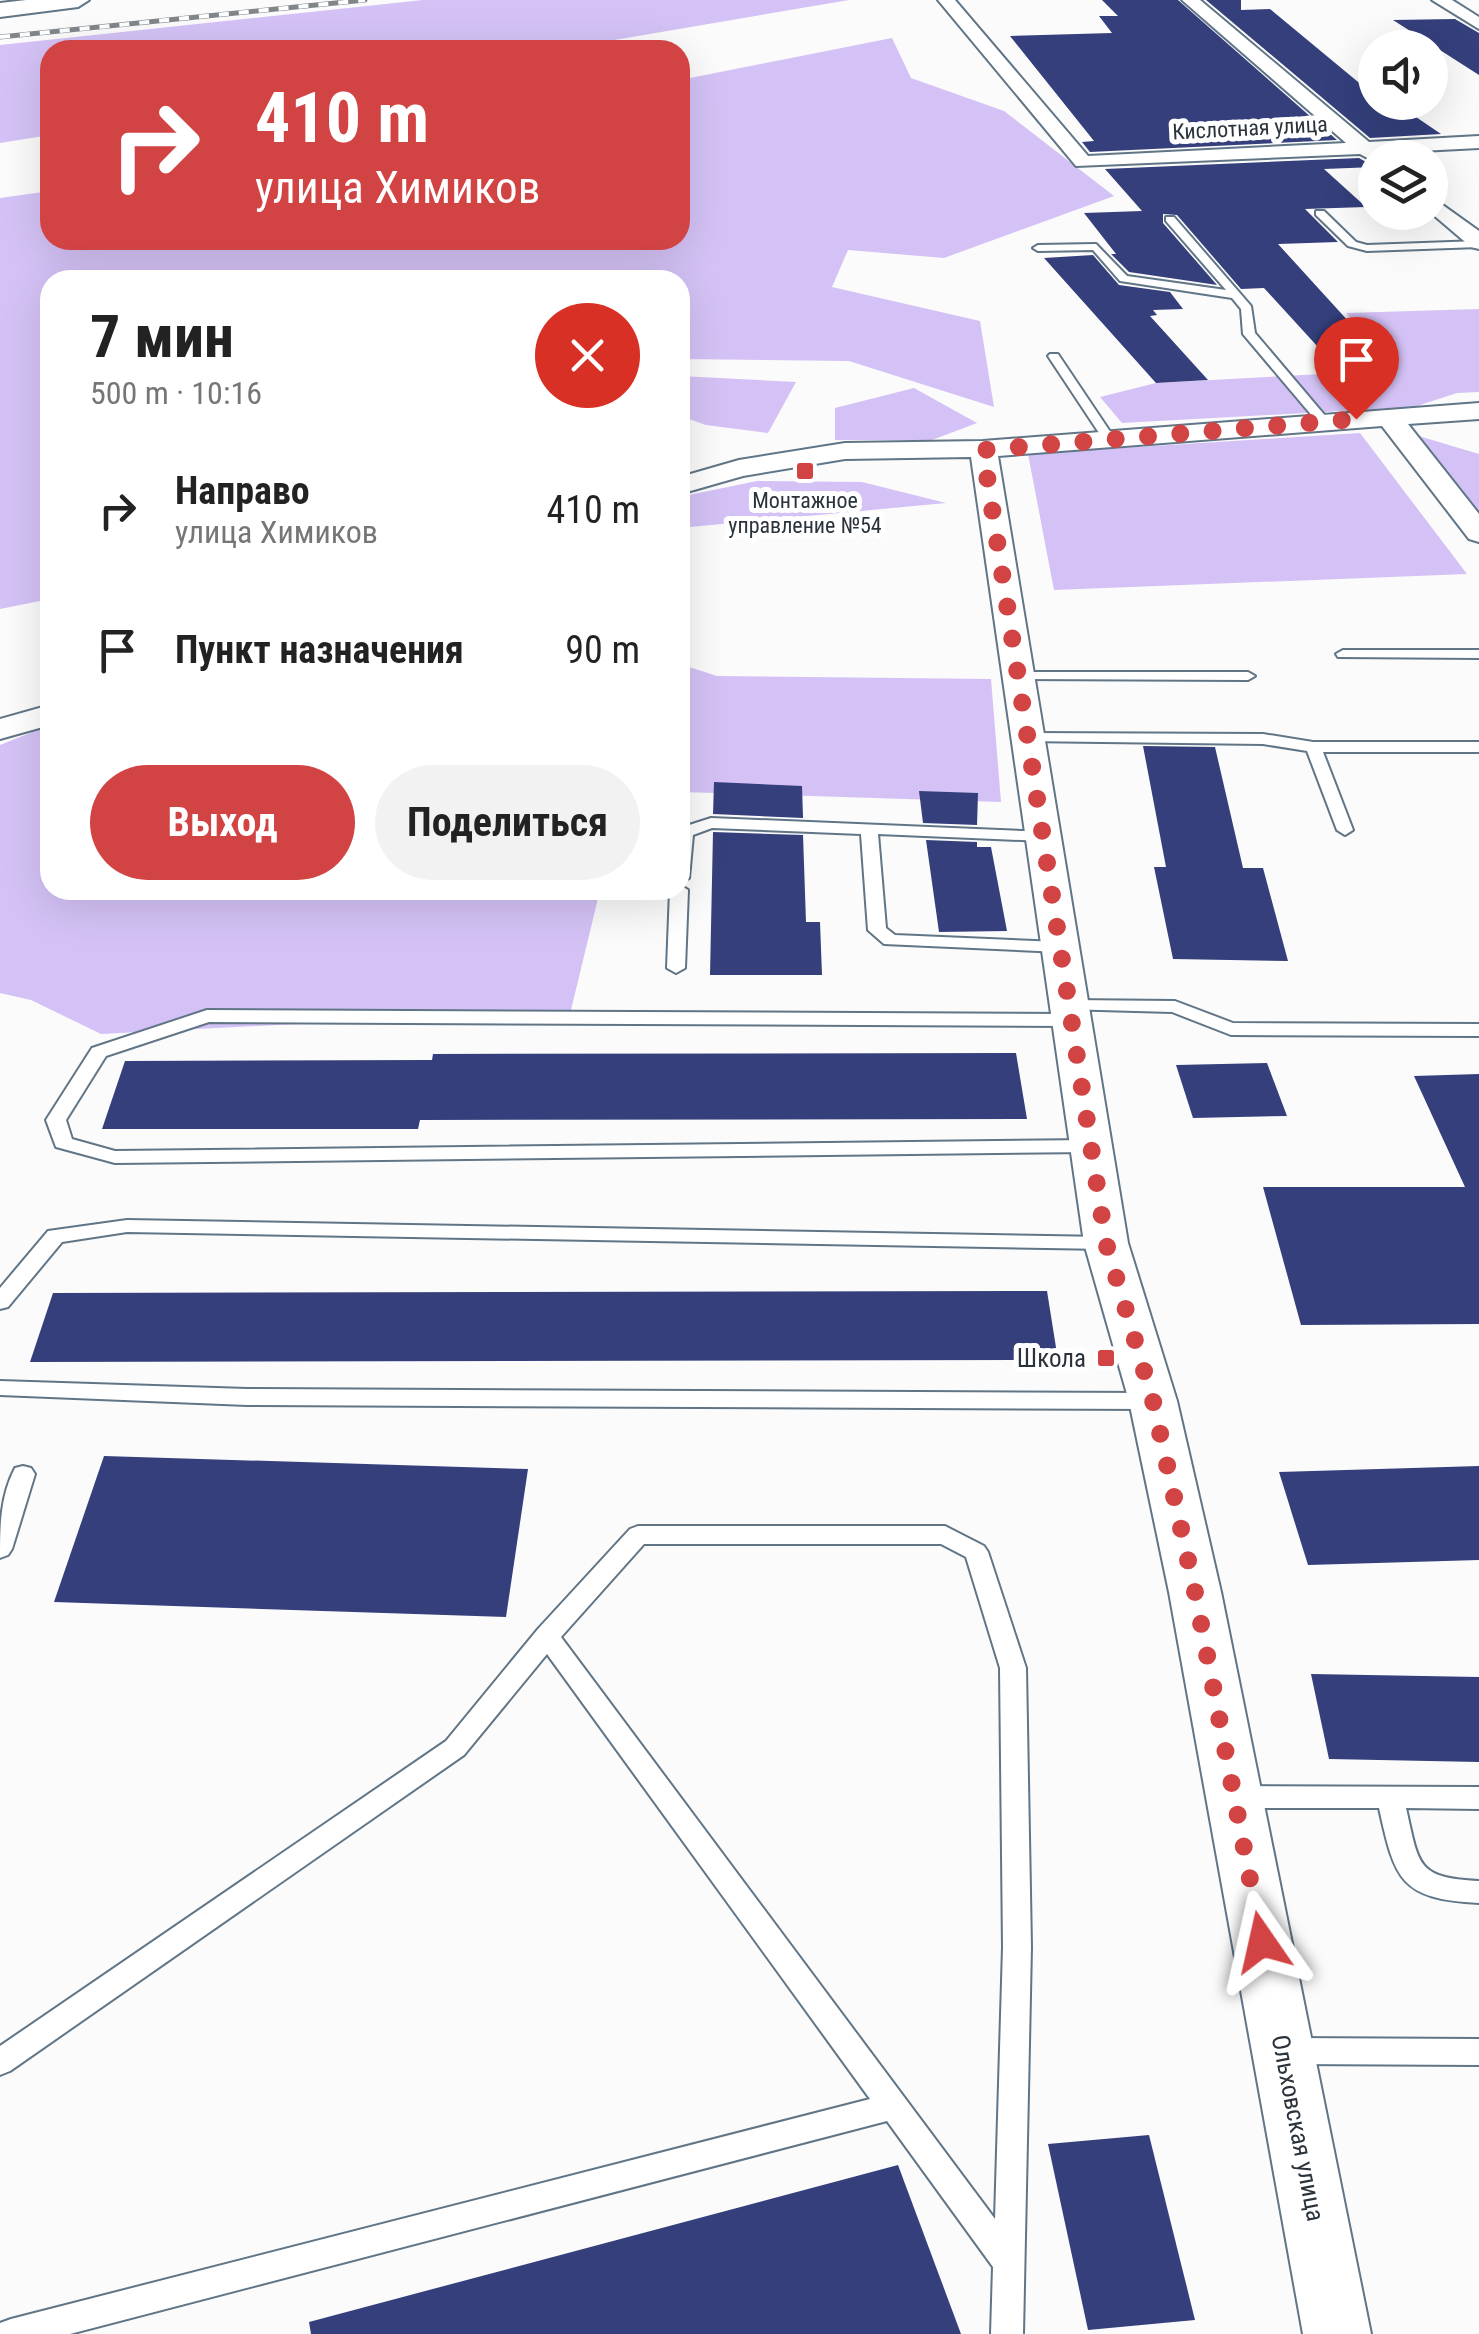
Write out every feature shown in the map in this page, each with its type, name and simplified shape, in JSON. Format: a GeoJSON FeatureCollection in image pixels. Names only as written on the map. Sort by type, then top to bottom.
{"type":"FeatureCollection","features":[{"type":"Feature","properties":{"kind":"main road"},"geometry":{"type":"LineString","coordinates":[[0,10],[78,0]]}},
{"type":"Feature","properties":{"kind":"street","name":"Кислотная улица"},"geometry":{"type":"LineString","coordinates":[[946,0],[1083,162],[1358,152]]}},
{"type":"Feature","properties":{"kind":"street"},"geometry":{"type":"LineString","coordinates":[[1190,0],[1358,142]]}},
{"type":"Feature","properties":{"kind":"street"},"geometry":{"type":"LineString","coordinates":[[1440,0],[1479,24]]}},
{"type":"Feature","properties":{"kind":"street","name":"Кислотная улица"},"geometry":{"type":"LineString","coordinates":[[1448,145],[1479,142]]}},
{"type":"Feature","properties":{"kind":"street"},"geometry":{"type":"LineString","coordinates":[[1448,217],[1479,243]]}},
{"type":"Feature","properties":{"kind":"street"},"geometry":{"type":"LineString","coordinates":[[690,483],[739,468],[845,451],[983,450],[1479,411]]}},
{"type":"Feature","properties":{"kind":"street"},"geometry":{"type":"LineString","coordinates":[[1388,416],[1479,533]]}},
{"type":"Feature","properties":{"kind":"street","name":"Ольховская улица"},"geometry":{"type":"LineString","coordinates":[[983,450],[1106,1243],[1153,1401],[1195,1592],[1337,2334]]}},
{"type":"Feature","properties":{"kind":"street"},"geometry":{"type":"LineString","coordinates":[[0,729],[40,718]]}},
{"type":"Feature","properties":{"kind":"lane"},"geometry":{"type":"LineString","coordinates":[[1320,212],[1352,244],[1367,248],[1479,243]]}},
{"type":"Feature","properties":{"kind":"lane"},"geometry":{"type":"LineString","coordinates":[[1170,219],[1247,308],[1249,334],[1323,422]]}},
{"type":"Feature","properties":{"kind":"lane"},"geometry":{"type":"LineString","coordinates":[[1038,248],[1096,247],[1124,279],[1236,295]]}},
{"type":"Feature","properties":{"kind":"lane"},"geometry":{"type":"LineString","coordinates":[[1054,356],[1109,439]]}},
{"type":"Feature","properties":{"kind":"lane"},"geometry":{"type":"LineString","coordinates":[[1343,654],[1479,654]]}},
{"type":"Feature","properties":{"kind":"lane"},"geometry":{"type":"LineString","coordinates":[[1018,676],[1248,676]]}},
{"type":"Feature","properties":{"kind":"lane"},"geometry":{"type":"LineString","coordinates":[[1028,738],[1264,738],[1313,747],[1479,747]]}},
{"type":"Feature","properties":{"kind":"lane"},"geometry":{"type":"LineString","coordinates":[[1313,747],[1345,830]]}},
{"type":"Feature","properties":{"kind":"lane"},"geometry":{"type":"LineString","coordinates":[[690,829],[696,826],[869,829],[1043,836]]}},
{"type":"Feature","properties":{"kind":"lane"},"geometry":{"type":"LineString","coordinates":[[869,829],[877,930],[881,936],[900,942],[1060,948]]}},
{"type":"Feature","properties":{"kind":"lane"},"geometry":{"type":"LineString","coordinates":[[676,968],[679,900]]}},
{"type":"Feature","properties":{"kind":"lane"},"geometry":{"type":"LineString","coordinates":[[1091,1146],[115,1157],[63,1143],[56,1120],[100,1052],[207,1016],[1070,1013],[1174,1007],[1231,1029],[1479,1030]]}},
{"type":"Feature","properties":{"kind":"lane"},"geometry":{"type":"LineString","coordinates":[[0,1302],[55,1236],[127,1226],[1106,1243]]}},
{"type":"Feature","properties":{"kind":"lane"},"geometry":{"type":"LineString","coordinates":[[0,1388],[267,1397],[1153,1401]]}},
{"type":"Feature","properties":{"kind":"lane"},"geometry":{"type":"LineString","coordinates":[[0,1548],[23,1474]]}},
{"type":"Feature","properties":{"kind":"lane"},"geometry":{"type":"LineString","coordinates":[[0,2062],[456,1748],[546,1636],[638,1535],[945,1535],[976,1552],[1012,1668],[1017,1947],[1007,2334]]}},
{"type":"Feature","properties":{"kind":"lane"},"geometry":{"type":"LineString","coordinates":[[546,1636],[1008,2262]]}},
{"type":"Feature","properties":{"kind":"lane"},"geometry":{"type":"LineString","coordinates":[[1234,1797],[1479,1798]]}},
{"type":"Feature","properties":{"kind":"lane"},"geometry":{"type":"LineString","coordinates":[[1390,1798],[1407,1866],[1415,1878],[1430,1888],[1479,1892]]}},
{"type":"Feature","properties":{"kind":"lane"},"geometry":{"type":"LineString","coordinates":[[1283,2051],[1479,2052]]}},
{"type":"Feature","properties":{"kind":"lane"},"geometry":{"type":"LineString","coordinates":[[11,2334],[893,2106]]}},
{"type":"Feature","properties":{"kind":"shaded area"},"geometry":{"type":"Polygon","coordinates":[[[423,0],[849,0],[615,40],[47,40],[423,0]]]}},
{"type":"Feature","properties":{"kind":"shaded area"},"geometry":{"type":"Polygon","coordinates":[[[892,38],[911,78],[1004,111],[1114,196],[944,258],[848,250],[832,287],[980,321],[994,407],[849,361],[690,359],[690,270],[40,270],[40,601],[0,609],[0,198],[40,192],[40,250],[690,250],[690,78],[892,38]]]}},
{"type":"Feature","properties":{"kind":"shaded area"},"geometry":{"type":"Polygon","coordinates":[[[40,41],[40,137],[0,143],[0,45],[40,41]]]}},
{"type":"Feature","properties":{"kind":"shaded area"},"geometry":{"type":"Polygon","coordinates":[[[1479,309],[1479,392],[1457,393],[1414,407],[1122,423],[1100,397],[1156,383],[1397,370],[1346,313],[1479,309]]]}},
{"type":"Feature","properties":{"kind":"shaded area"},"geometry":{"type":"Polygon","coordinates":[[[690,377],[796,382],[768,433],[690,419],[690,377]]]}},
{"type":"Feature","properties":{"kind":"shaded area"},"geometry":{"type":"Polygon","coordinates":[[[914,388],[977,423],[932,440],[835,440],[835,408],[914,388]]]}},
{"type":"Feature","properties":{"kind":"shaded area"},"geometry":{"type":"Polygon","coordinates":[[[1360,433],[1467,574],[1054,590],[1028,454],[1360,433]]]}},
{"type":"Feature","properties":{"kind":"shaded area"},"geometry":{"type":"Polygon","coordinates":[[[1412,434],[1479,454],[1479,519],[1412,434]]]}},
{"type":"Feature","properties":{"kind":"shaded area"},"geometry":{"type":"Polygon","coordinates":[[[757,481],[862,482],[946,503],[690,527],[690,495],[757,481]]]}},
{"type":"Feature","properties":{"kind":"shaded area"},"geometry":{"type":"Polygon","coordinates":[[[690,667],[717,676],[991,679],[1001,802],[690,792],[690,667]]]}},
{"type":"Feature","properties":{"kind":"shaded area"},"geometry":{"type":"Polygon","coordinates":[[[40,729],[40,900],[598,900],[571,1010],[101,1034],[31,1000],[0,993],[0,745],[40,729]]]}},
{"type":"Feature","properties":{"kind":"building"},"geometry":{"type":"Polygon","coordinates":[[[1102,0],[1178,0],[1337,140],[1090,152],[1082,142],[1094,141],[1010,36],[1112,33],[1099,16],[1118,16],[1102,0]]]}},
{"type":"Feature","properties":{"kind":"building"},"geometry":{"type":"Polygon","coordinates":[[[1206,0],[1241,0],[1241,10],[1270,9],[1358,82],[1358,120],[1420,120],[1441,134],[1370,138],[1206,0]]]}},
{"type":"Feature","properties":{"kind":"building"},"geometry":{"type":"Polygon","coordinates":[[[1455,19],[1479,33],[1479,75],[1448,55],[1448,30],[1409,30],[1393,20],[1455,19]]]}},
{"type":"Feature","properties":{"kind":"building"},"geometry":{"type":"Polygon","coordinates":[[[1358,158],[1358,168],[1324,169],[1358,200],[1358,207],[1305,209],[1338,242],[1278,244],[1370,345],[1318,347],[1264,288],[1241,289],[1177,215],[1163,214],[1163,223],[1217,285],[1129,272],[1111,254],[1116,254],[1084,213],[1142,211],[1105,169],[1358,158]]]}},
{"type":"Feature","properties":{"kind":"building"},"geometry":{"type":"Polygon","coordinates":[[[1093,255],[1119,285],[1170,292],[1183,309],[1153,310],[1157,315],[1150,316],[1208,380],[1156,383],[1044,258],[1093,255]]]}},
{"type":"Feature","properties":{"kind":"building"},"geometry":{"type":"Polygon","coordinates":[[[1143,746],[1215,747],[1243,868],[1263,868],[1288,961],[1173,959],[1154,867],[1166,867],[1143,746]]]}},
{"type":"Feature","properties":{"kind":"building"},"geometry":{"type":"Polygon","coordinates":[[[714,782],[802,786],[803,818],[713,814],[714,782]]]}},
{"type":"Feature","properties":{"kind":"building"},"geometry":{"type":"Polygon","coordinates":[[[919,791],[978,793],[977,825],[923,823],[919,791]]]}},
{"type":"Feature","properties":{"kind":"building"},"geometry":{"type":"Polygon","coordinates":[[[713,832],[803,835],[806,922],[820,922],[822,975],[710,975],[713,832]]]}},
{"type":"Feature","properties":{"kind":"building"},"geometry":{"type":"Polygon","coordinates":[[[926,840],[977,842],[977,847],[991,847],[1007,931],[939,932],[926,840]]]}},
{"type":"Feature","properties":{"kind":"building"},"geometry":{"type":"Polygon","coordinates":[[[1016,1053],[1027,1119],[420,1120],[418,1129],[102,1129],[125,1061],[432,1060],[433,1054],[1016,1053]]]}},
{"type":"Feature","properties":{"kind":"building"},"geometry":{"type":"Polygon","coordinates":[[[1267,1063],[1287,1116],[1193,1118],[1176,1065],[1267,1063]]]}},
{"type":"Feature","properties":{"kind":"building"},"geometry":{"type":"Polygon","coordinates":[[[1479,1074],[1479,1324],[1301,1325],[1263,1187],[1465,1187],[1414,1076],[1479,1074]]]}},
{"type":"Feature","properties":{"kind":"building"},"geometry":{"type":"Polygon","coordinates":[[[1047,1291],[1058,1360],[30,1362],[53,1293],[1047,1291]]]}},
{"type":"Feature","properties":{"kind":"building"},"geometry":{"type":"Polygon","coordinates":[[[104,1456],[528,1469],[506,1617],[54,1602],[104,1456]]]}},
{"type":"Feature","properties":{"kind":"building"},"geometry":{"type":"Polygon","coordinates":[[[1479,1466],[1479,1560],[1308,1565],[1279,1472],[1479,1466]]]}},
{"type":"Feature","properties":{"kind":"building"},"geometry":{"type":"Polygon","coordinates":[[[1311,1674],[1479,1677],[1479,1762],[1329,1759],[1311,1674]]]}},
{"type":"Feature","properties":{"kind":"building"},"geometry":{"type":"Polygon","coordinates":[[[1149,2135],[1195,2320],[1088,2330],[1048,2144],[1149,2135]]]}},
{"type":"Feature","properties":{"kind":"building"},"geometry":{"type":"Polygon","coordinates":[[[898,2165],[961,2334],[311,2334],[309,2322],[898,2165]]]}},
{"type":"Feature","properties":{"kind":"railway"},"geometry":{"type":"LineString","coordinates":[[0,37],[365,0]]}},
{"type":"Feature","properties":{"kind":"place","name":"Монтажное управление №54"},"geometry":{"type":"Point","coordinates":[805,471]}},
{"type":"Feature","properties":{"kind":"place","name":"Школа"},"geometry":{"type":"Point","coordinates":[1106,1358]}},
{"type":"Feature","properties":{"kind":"route"},"geometry":{"type":"LineString","coordinates":[[1262,1942],[1195,1592],[1153,1401],[1106,1243],[983,450],[1356,419]]}}]}
